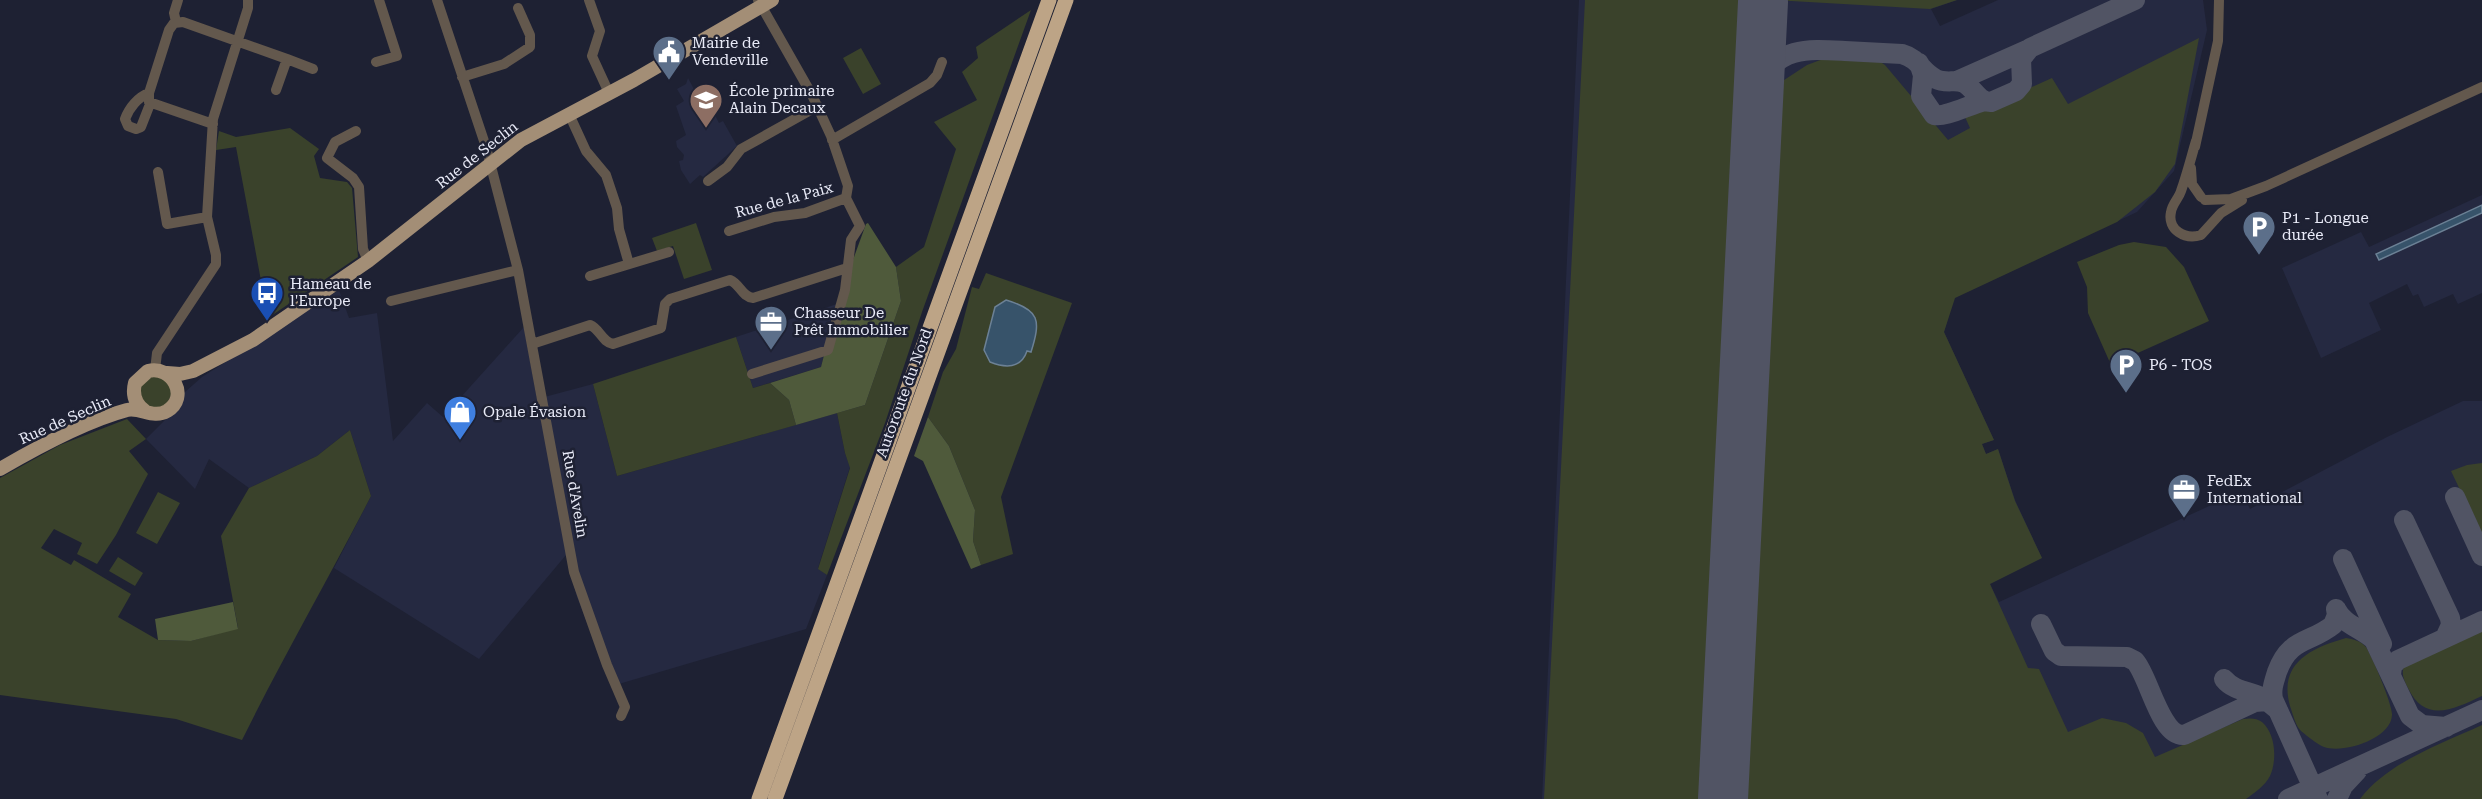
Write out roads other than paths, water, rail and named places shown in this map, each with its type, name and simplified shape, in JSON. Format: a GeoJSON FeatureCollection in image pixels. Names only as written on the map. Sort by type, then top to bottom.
{"type":"FeatureCollection","features":[{"type":"Feature","properties":{"kind":"highway","name":"Autoroute du Nord"},"geometry":{"type":"LineString","coordinates":[[759,799],[1049,0]]}},
{"type":"Feature","properties":{"kind":"highway","name":"Autoroute du Nord"},"geometry":{"type":"LineString","coordinates":[[775,799],[1066,0]]}},
{"type":"Feature","properties":{"kind":"main road","name":"Rue de Seclin"},"geometry":{"type":"LineString","coordinates":[[161,372],[186,373],[218,359],[267,331],[368,261],[527,136],[609,93],[763,2]]}},
{"type":"Feature","properties":{"kind":"main road","name":"Rue de Seclin"},"geometry":{"type":"LineString","coordinates":[[177,395],[187,382],[218,359]]}},
{"type":"Feature","properties":{"kind":"main road"},"geometry":{"type":"LineString","coordinates":[[161,372],[176,383],[177,395],[173,405],[166,411],[156,414],[145,411],[135,401],[134,390],[142,375],[161,372]]}},
{"type":"Feature","properties":{"kind":"main road","name":"Rue de Seclin"},"geometry":{"type":"LineString","coordinates":[[0,462],[33,444],[118,405],[127,400],[134,390]]}},
{"type":"Feature","properties":{"kind":"main road","name":"Rue de Seclin"},"geometry":{"type":"LineString","coordinates":[[0,469],[36,449],[110,416],[135,409],[145,411]]}},
{"type":"Feature","properties":{"kind":"street"},"geometry":{"type":"LineString","coordinates":[[176,22],[174,13],[178,0]]}},
{"type":"Feature","properties":{"kind":"street"},"geometry":{"type":"LineString","coordinates":[[161,372],[157,353],[216,264],[207,218],[213,123],[248,8],[248,0]]}},
{"type":"Feature","properties":{"kind":"street"},"geometry":{"type":"LineString","coordinates":[[376,62],[397,56],[379,0]]}},
{"type":"Feature","properties":{"kind":"street","name":"Rue d'Avelin"},"geometry":{"type":"LineString","coordinates":[[437,0],[490,163],[518,270],[574,572],[603,656],[625,707],[621,716]]}},
{"type":"Feature","properties":{"kind":"street"},"geometry":{"type":"LineString","coordinates":[[589,0],[600,31],[592,56],[609,93]]}},
{"type":"Feature","properties":{"kind":"street"},"geometry":{"type":"LineString","coordinates":[[2211,225],[2212,212],[2194,189],[2190,174],[2218,41],[2219,0]]}},
{"type":"Feature","properties":{"kind":"street"},"geometry":{"type":"LineString","coordinates":[[752,374],[828,350],[845,290],[851,240],[860,226],[846,198],[848,186],[818,106],[763,2]]}},
{"type":"Feature","properties":{"kind":"street"},"geometry":{"type":"LineString","coordinates":[[462,77],[504,64],[530,47],[530,35],[518,8]]}},
{"type":"Feature","properties":{"kind":"street"},"geometry":{"type":"LineString","coordinates":[[213,123],[150,99],[168,30],[176,22],[181,21],[238,40],[313,69]]}},
{"type":"Feature","properties":{"kind":"street"},"geometry":{"type":"LineString","coordinates":[[276,90],[287,59]]}},
{"type":"Feature","properties":{"kind":"street"},"geometry":{"type":"LineString","coordinates":[[832,140],[932,81],[942,62]]}},
{"type":"Feature","properties":{"kind":"street"},"geometry":{"type":"LineString","coordinates":[[2176,202],[2187,195],[2213,201],[2231,199],[2266,186],[2482,87]]}},
{"type":"Feature","properties":{"kind":"street"},"geometry":{"type":"LineString","coordinates":[[708,181],[727,167],[741,149],[818,106]]}},
{"type":"Feature","properties":{"kind":"street"},"geometry":{"type":"LineString","coordinates":[[569,114],[588,155],[606,175],[618,208],[620,234],[629,264]]}},
{"type":"Feature","properties":{"kind":"street"},"geometry":{"type":"LineString","coordinates":[[356,131],[334,142],[327,158],[354,178],[359,187],[363,249],[368,261]]}},
{"type":"Feature","properties":{"kind":"street"},"geometry":{"type":"LineString","coordinates":[[2196,141],[2170,217],[2178,232],[2195,237],[2205,232],[2221,213],[2266,186]]}},
{"type":"Feature","properties":{"kind":"street"},"geometry":{"type":"LineString","coordinates":[[158,172],[167,224],[207,218]]}},
{"type":"Feature","properties":{"kind":"street","name":"Rue de la Paix"},"geometry":{"type":"LineString","coordinates":[[729,231],[774,217],[805,213],[846,198]]}},
{"type":"Feature","properties":{"kind":"street"},"geometry":{"type":"LineString","coordinates":[[590,276],[669,252]]}},
{"type":"Feature","properties":{"kind":"street"},"geometry":{"type":"LineString","coordinates":[[532,344],[590,325],[595,327],[607,342],[615,344],[661,328],[664,304],[670,299],[729,280],[735,283],[746,296],[753,298],[848,268]]}},
{"type":"Feature","properties":{"kind":"street"},"geometry":{"type":"LineString","coordinates":[[392,301],[518,270]]}},
{"type":"Feature","properties":{"kind":"place","name":"Mairie de Vendeville"},"geometry":{"type":"Point","coordinates":[669,81]}},
{"type":"Feature","properties":{"kind":"place","name":"École primaire Alain Decaux"},"geometry":{"type":"Point","coordinates":[706,129]}},
{"type":"Feature","properties":{"kind":"place","name":"P1 - Longue durée"},"geometry":{"type":"Point","coordinates":[2259,256]}},
{"type":"Feature","properties":{"kind":"place","name":"Hameau de l'Europe"},"geometry":{"type":"Point","coordinates":[267,322]}},
{"type":"Feature","properties":{"kind":"place","name":"Chasseur De Prêt Immobilier"},"geometry":{"type":"Point","coordinates":[771,351]}},
{"type":"Feature","properties":{"kind":"place","name":"P6 - TOS"},"geometry":{"type":"Point","coordinates":[2126,394]}},
{"type":"Feature","properties":{"kind":"place","name":"Opale Évasion"},"geometry":{"type":"Point","coordinates":[460,441]}},
{"type":"Feature","properties":{"kind":"place","name":"FedEx International"},"geometry":{"type":"Point","coordinates":[2184,519]}}]}
